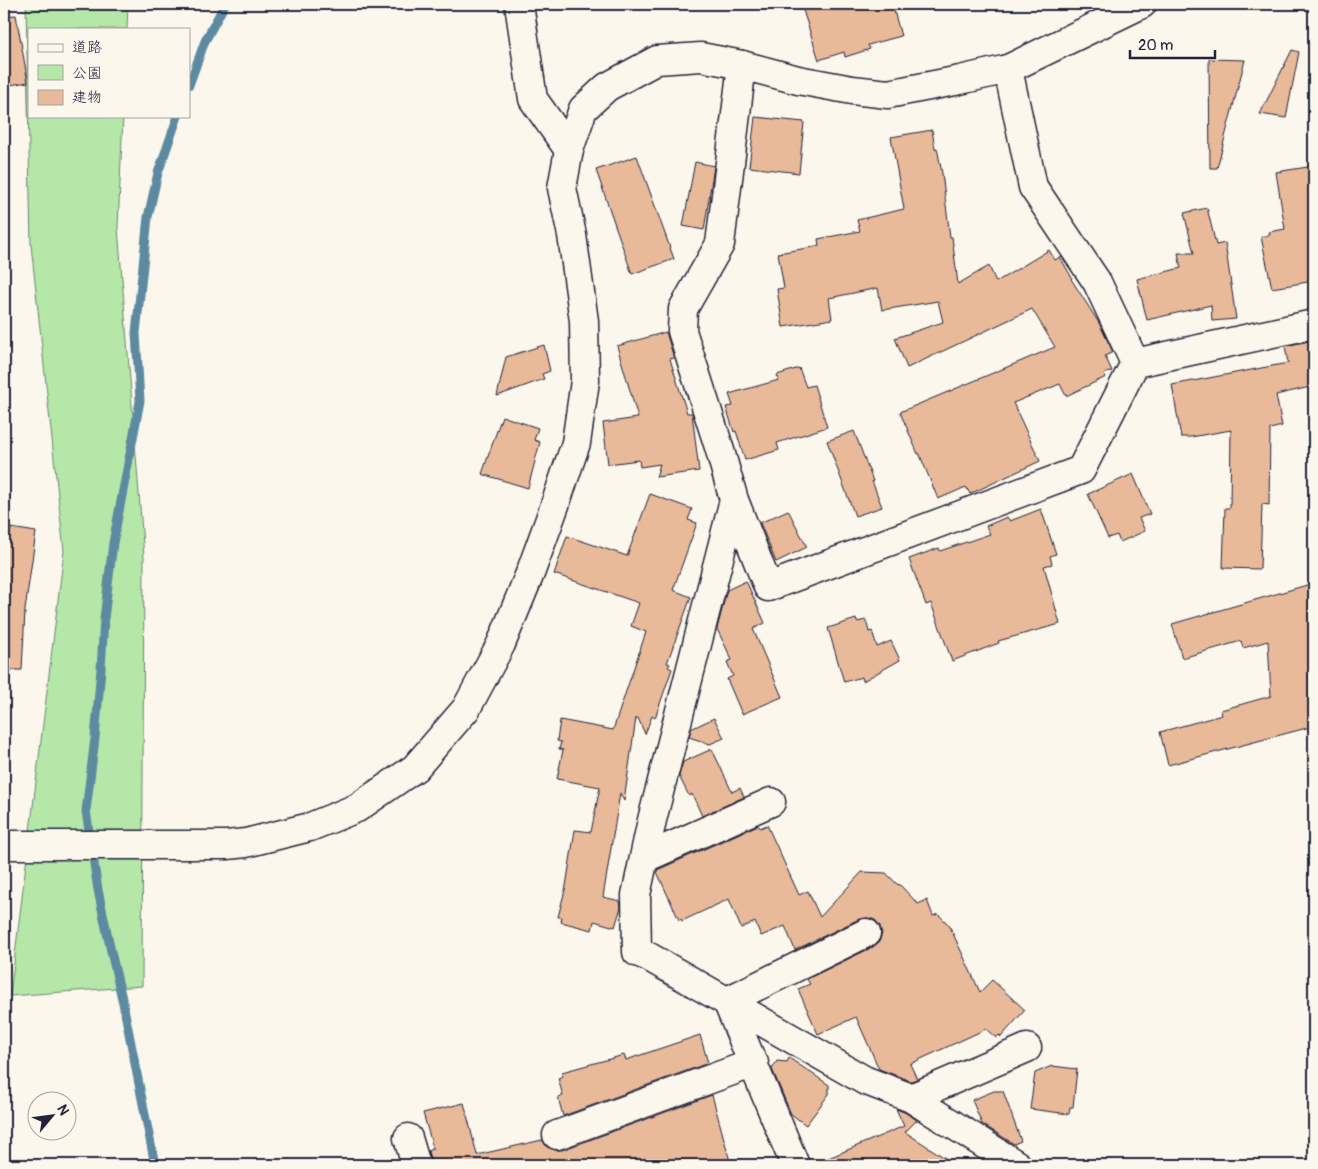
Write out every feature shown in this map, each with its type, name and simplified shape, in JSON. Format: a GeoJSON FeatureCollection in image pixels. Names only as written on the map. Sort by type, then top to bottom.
{"type":"FeatureCollection","features":[{"type":"Feature","properties":{"kind":"street"},"geometry":{"type":"LineString","coordinates":[[519,4],[533,99],[569,150]]}},
{"type":"Feature","properties":{"kind":"street"},"geometry":{"type":"LineString","coordinates":[[13,844],[227,844],[246,842],[310,827],[357,808],[415,768],[466,709],[501,644],[556,505],[576,443],[585,381],[584,321],[572,235],[562,188],[569,150],[583,109],[607,87],[657,60],[701,57],[742,65],[798,80],[852,90],[888,94],[960,80],[1008,68],[1142,4]]}},
{"type":"Feature","properties":{"kind":"street"},"geometry":{"type":"LineString","coordinates":[[742,65],[720,244],[683,309],[682,331],[734,500],[768,587],[1081,470],[1135,363]]}},
{"type":"Feature","properties":{"kind":"street"},"geometry":{"type":"LineString","coordinates":[[1008,68],[1033,187],[1097,282],[1135,363]]}},
{"type":"Feature","properties":{"kind":"street"},"geometry":{"type":"LineString","coordinates":[[1135,363],[1314,324]]}},
{"type":"Feature","properties":{"kind":"street"},"geometry":{"type":"LineString","coordinates":[[734,500],[652,820],[636,895],[637,952],[649,957],[864,1080],[911,1098],[1017,1165]]}},
{"type":"Feature","properties":{"kind":"street"},"geometry":{"type":"LineString","coordinates":[[645,858],[771,802]]}},
{"type":"Feature","properties":{"kind":"street"},"geometry":{"type":"LineString","coordinates":[[727,1001],[866,933]]}},
{"type":"Feature","properties":{"kind":"street"},"geometry":{"type":"LineString","coordinates":[[727,1001],[795,1165]]}},
{"type":"Feature","properties":{"kind":"street"},"geometry":{"type":"LineString","coordinates":[[911,1098],[1027,1048]]}},
{"type":"Feature","properties":{"kind":"street"},"geometry":{"type":"LineString","coordinates":[[557,1135],[754,1063]]}},
{"type":"Feature","properties":{"kind":"street"},"geometry":{"type":"LineString","coordinates":[[408,1138],[416,1165]]}},
{"type":"Feature","properties":{"kind":"green space"},"geometry":{"type":"Polygon","coordinates":[[[26,4],[128,4],[127,28],[28,28],[28,100],[26,4]]]}},
{"type":"Feature","properties":{"kind":"green space"},"geometry":{"type":"Polygon","coordinates":[[[28,118],[123,118],[118,227],[144,557],[142,986],[10,996],[64,551],[31,245],[28,118]]]}},
{"type":"Feature","properties":{"kind":"building"},"geometry":{"type":"Polygon","coordinates":[[[801,4],[892,4],[901,36],[868,45],[870,49],[845,57],[844,52],[819,60],[801,4]]]}},
{"type":"Feature","properties":{"kind":"building"},"geometry":{"type":"Polygon","coordinates":[[[16,15],[28,82],[4,86],[4,16],[16,15]]]}},
{"type":"Feature","properties":{"kind":"building"},"geometry":{"type":"Polygon","coordinates":[[[1292,50],[1299,52],[1286,118],[1260,114],[1292,50]]]}},
{"type":"Feature","properties":{"kind":"building"},"geometry":{"type":"Polygon","coordinates":[[[1209,59],[1245,60],[1217,168],[1210,168],[1209,59]]]}},
{"type":"Feature","properties":{"kind":"building"},"geometry":{"type":"Polygon","coordinates":[[[755,117],[804,122],[799,173],[749,167],[755,117]]]}},
{"type":"Feature","properties":{"kind":"building"},"geometry":{"type":"Polygon","coordinates":[[[932,130],[942,173],[958,284],[989,266],[996,282],[1049,250],[1055,260],[1060,257],[1071,279],[1099,323],[1113,352],[1105,356],[1112,371],[1104,374],[1106,377],[1066,396],[1060,384],[1013,403],[1040,461],[970,494],[966,487],[938,499],[900,412],[1055,347],[1032,309],[907,368],[895,338],[943,322],[938,301],[882,310],[878,288],[829,298],[832,319],[783,327],[777,289],[784,288],[778,253],[819,246],[818,239],[860,231],[857,220],[904,209],[891,137],[932,130]]]}},
{"type":"Feature","properties":{"kind":"building"},"geometry":{"type":"Polygon","coordinates":[[[637,156],[674,259],[632,274],[596,170],[637,156]]]}},
{"type":"Feature","properties":{"kind":"building"},"geometry":{"type":"Polygon","coordinates":[[[695,162],[714,166],[704,230],[683,226],[695,162]]]}},
{"type":"Feature","properties":{"kind":"building"},"geometry":{"type":"Polygon","coordinates":[[[1314,166],[1314,281],[1272,288],[1261,237],[1270,235],[1269,232],[1285,229],[1276,172],[1314,166]]]}},
{"type":"Feature","properties":{"kind":"building"},"geometry":{"type":"Polygon","coordinates":[[[1207,208],[1216,245],[1225,243],[1236,319],[1212,321],[1211,305],[1147,320],[1137,279],[1181,268],[1178,253],[1194,253],[1184,213],[1207,208]]]}},
{"type":"Feature","properties":{"kind":"building"},"geometry":{"type":"Polygon","coordinates":[[[666,332],[674,358],[670,359],[687,413],[692,413],[699,471],[656,477],[660,464],[640,467],[639,460],[608,464],[603,423],[638,418],[617,346],[666,332]]]}},
{"type":"Feature","properties":{"kind":"building"},"geometry":{"type":"Polygon","coordinates":[[[1314,340],[1314,386],[1276,395],[1282,426],[1270,429],[1269,505],[1262,504],[1260,569],[1223,568],[1225,508],[1230,508],[1231,430],[1181,437],[1172,385],[1288,363],[1285,346],[1314,340]]]}},
{"type":"Feature","properties":{"kind":"building"},"geometry":{"type":"Polygon","coordinates":[[[544,345],[550,371],[542,374],[544,379],[497,396],[506,357],[544,345]]]}},
{"type":"Feature","properties":{"kind":"building"},"geometry":{"type":"Polygon","coordinates":[[[799,368],[806,387],[814,385],[827,427],[777,443],[779,450],[745,460],[726,407],[733,406],[729,394],[779,380],[777,375],[799,368]]]}},
{"type":"Feature","properties":{"kind":"building"},"geometry":{"type":"Polygon","coordinates":[[[502,416],[538,428],[534,440],[540,442],[528,488],[482,474],[502,416]]]}},
{"type":"Feature","properties":{"kind":"building"},"geometry":{"type":"Polygon","coordinates":[[[854,431],[882,507],[855,516],[827,441],[854,431]]]}},
{"type":"Feature","properties":{"kind":"building"},"geometry":{"type":"Polygon","coordinates":[[[1133,474],[1150,514],[1139,518],[1145,531],[1120,542],[1117,535],[1108,538],[1088,494],[1133,474]]]}},
{"type":"Feature","properties":{"kind":"building"},"geometry":{"type":"Polygon","coordinates":[[[650,494],[692,509],[688,520],[697,523],[673,590],[691,597],[667,663],[670,664],[668,667],[672,669],[655,718],[652,716],[645,734],[638,718],[636,718],[624,801],[620,793],[603,897],[620,901],[621,907],[615,927],[594,921],[592,930],[561,922],[562,917],[558,917],[566,886],[575,830],[591,832],[600,787],[557,779],[563,750],[559,749],[561,742],[557,741],[560,720],[613,730],[646,632],[631,626],[639,603],[554,574],[567,536],[627,556],[650,494]]]}},
{"type":"Feature","properties":{"kind":"building"},"geometry":{"type":"Polygon","coordinates":[[[1041,509],[1056,554],[1050,556],[1052,564],[1044,566],[1060,624],[998,641],[999,643],[952,661],[931,603],[926,605],[909,559],[939,548],[940,551],[990,534],[986,526],[1007,517],[1010,521],[1041,509]]]}},
{"type":"Feature","properties":{"kind":"building"},"geometry":{"type":"Polygon","coordinates":[[[788,510],[807,547],[776,562],[760,523],[788,510]]]}},
{"type":"Feature","properties":{"kind":"building"},"geometry":{"type":"Polygon","coordinates":[[[11,528],[36,532],[25,610],[22,670],[4,670],[4,535],[10,535],[11,528]]]}},
{"type":"Feature","properties":{"kind":"building"},"geometry":{"type":"Polygon","coordinates":[[[746,581],[765,623],[753,629],[782,697],[742,714],[727,679],[733,676],[727,662],[732,660],[717,629],[727,590],[746,581]]]}},
{"type":"Feature","properties":{"kind":"building"},"geometry":{"type":"Polygon","coordinates":[[[1314,583],[1314,726],[1168,765],[1160,732],[1222,715],[1221,710],[1271,696],[1268,641],[1243,648],[1241,641],[1182,658],[1172,624],[1314,583]]]}},
{"type":"Feature","properties":{"kind":"building"},"geometry":{"type":"Polygon","coordinates":[[[856,619],[857,622],[866,620],[869,632],[872,631],[877,647],[891,641],[900,660],[863,681],[862,677],[844,682],[828,628],[856,619]]]}},
{"type":"Feature","properties":{"kind":"building"},"geometry":{"type":"Polygon","coordinates":[[[714,718],[724,738],[710,744],[689,737],[691,729],[714,718]]]}},
{"type":"Feature","properties":{"kind":"building"},"geometry":{"type":"Polygon","coordinates":[[[712,749],[732,792],[740,788],[744,797],[702,816],[692,794],[689,796],[679,776],[683,762],[712,749]]]}},
{"type":"Feature","properties":{"kind":"building"},"geometry":{"type":"Polygon","coordinates":[[[758,825],[760,828],[767,825],[799,895],[808,891],[820,917],[862,872],[886,873],[918,904],[927,900],[933,916],[938,914],[949,925],[980,992],[992,980],[1025,1010],[1001,1037],[999,1035],[996,1038],[986,1029],[910,1064],[917,1079],[911,1081],[879,1069],[856,1017],[818,1034],[798,989],[810,984],[807,979],[873,947],[879,942],[882,934],[880,926],[875,920],[868,918],[859,919],[795,950],[785,926],[761,936],[755,922],[741,928],[729,899],[682,921],[681,919],[679,920],[657,872],[657,870],[758,825]]]}},
{"type":"Feature","properties":{"kind":"building"},"geometry":{"type":"Polygon","coordinates":[[[700,1035],[708,1063],[563,1116],[558,1097],[563,1096],[558,1078],[563,1076],[562,1072],[624,1055],[626,1060],[700,1035]]]}},
{"type":"Feature","properties":{"kind":"building"},"geometry":{"type":"Polygon","coordinates":[[[789,1058],[829,1085],[829,1094],[806,1125],[791,1114],[772,1069],[777,1061],[787,1062],[789,1058]]]}},
{"type":"Feature","properties":{"kind":"building"},"geometry":{"type":"Polygon","coordinates":[[[1052,1066],[1077,1069],[1073,1107],[1070,1107],[1069,1114],[1030,1109],[1035,1073],[1052,1066]]]}},
{"type":"Feature","properties":{"kind":"building"},"geometry":{"type":"Polygon","coordinates":[[[994,1091],[1003,1091],[1021,1141],[1014,1144],[982,1124],[972,1100],[994,1091]]]}},
{"type":"Feature","properties":{"kind":"building"},"geometry":{"type":"Polygon","coordinates":[[[712,1095],[731,1165],[431,1165],[428,1151],[433,1148],[423,1113],[464,1103],[477,1155],[542,1140],[547,1147],[562,1150],[712,1095]]]}},
{"type":"Feature","properties":{"kind":"building"},"geometry":{"type":"Polygon","coordinates":[[[896,1109],[917,1120],[905,1132],[956,1165],[812,1165],[904,1126],[896,1109]]]}},
{"type":"Feature","properties":{"kind":"waterway"},"geometry":{"type":"LineString","coordinates":[[190,82],[205,41],[225,4]]}},
{"type":"Feature","properties":{"kind":"waterway"},"geometry":{"type":"LineString","coordinates":[[155,1165],[123,1003],[98,890],[86,811],[95,738],[104,619],[113,543],[140,401],[136,333],[148,217],[158,173],[177,118]]}}]}
